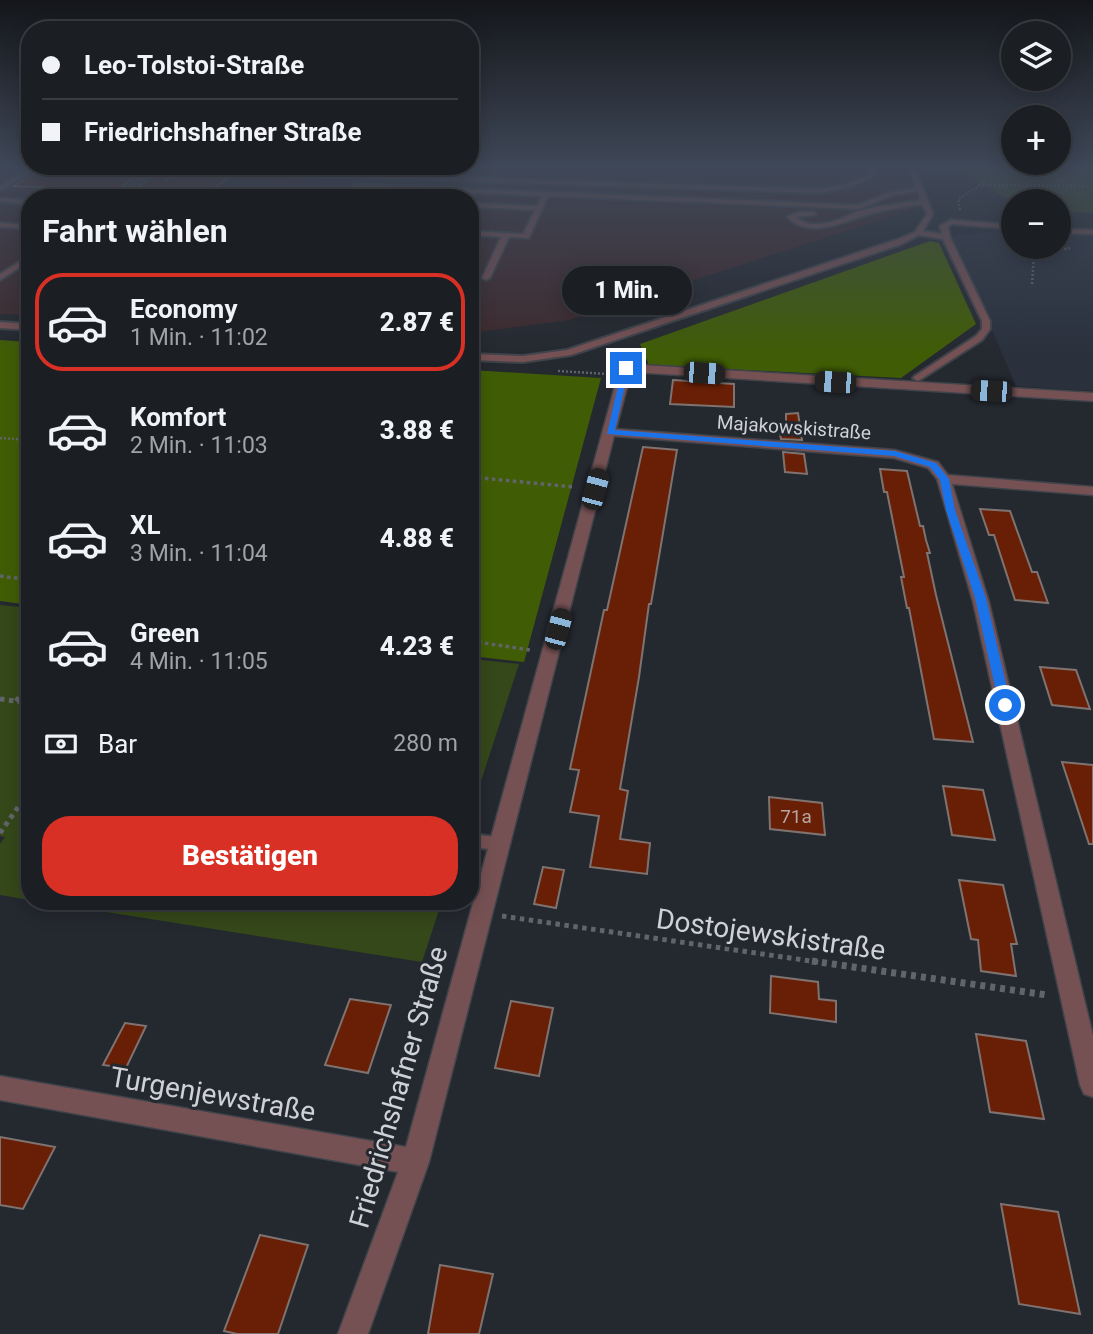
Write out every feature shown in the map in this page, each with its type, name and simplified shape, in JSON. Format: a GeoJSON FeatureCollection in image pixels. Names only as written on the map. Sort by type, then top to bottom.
{"type":"FeatureCollection","features":[{"type":"Feature","properties":{"kind":"street","name":"Friedrichshafner Straße"},"geometry":{"type":"LineString","coordinates":[[353,1334],[415,1162],[626,368],[1093,397]]}},
{"type":"Feature","properties":{"kind":"street","name":"Majakowskistraße"},"geometry":{"type":"LineString","coordinates":[[610,432],[895,454],[933,465],[944,479],[1093,491]]}},
{"type":"Feature","properties":{"kind":"street"},"geometry":{"type":"LineString","coordinates":[[944,479],[950,510],[981,598],[1071,999],[1093,1085]]}},
{"type":"Feature","properties":{"kind":"street","name":"Turgenjewstraße"},"geometry":{"type":"LineString","coordinates":[[0,1088],[415,1162]]}},
{"type":"Feature","properties":{"kind":"lane"},"geometry":{"type":"LineString","coordinates":[[479,232],[526,236],[529,231]]}},
{"type":"Feature","properties":{"kind":"lane"},"geometry":{"type":"LineString","coordinates":[[918,378],[979,338],[986,330],[986,321],[945,231]]}},
{"type":"Feature","properties":{"kind":"lane"},"geometry":{"type":"LineString","coordinates":[[1071,231],[1093,232]]}},
{"type":"Feature","properties":{"kind":"lane"},"geometry":{"type":"LineString","coordinates":[[479,357],[523,359],[568,353],[875,251],[918,233],[946,237]]}},
{"type":"Feature","properties":{"kind":"lane"},"geometry":{"type":"LineString","coordinates":[[486,278],[506,235]]}},
{"type":"Feature","properties":{"kind":"lane"},"geometry":{"type":"LineString","coordinates":[[0,278],[21,263]]}},
{"type":"Feature","properties":{"kind":"lane"},"geometry":{"type":"LineString","coordinates":[[0,325],[21,326]]}},
{"type":"Feature","properties":{"kind":"lane"},"geometry":{"type":"LineString","coordinates":[[479,840],[498,843]]}},
{"type":"Feature","properties":{"kind":"path"},"geometry":{"type":"LineString","coordinates":[[1032,284],[1034,255],[1081,247]]}},
{"type":"Feature","properties":{"kind":"path"},"geometry":{"type":"LineString","coordinates":[[0,438],[21,439]]}},
{"type":"Feature","properties":{"kind":"path"},"geometry":{"type":"LineString","coordinates":[[479,478],[595,489]]}},
{"type":"Feature","properties":{"kind":"path"},"geometry":{"type":"LineString","coordinates":[[0,576],[21,579]]}},
{"type":"Feature","properties":{"kind":"path"},"geometry":{"type":"LineString","coordinates":[[479,642],[551,653]]}},
{"type":"Feature","properties":{"kind":"path"},"geometry":{"type":"LineString","coordinates":[[16,701],[21,695]]}},
{"type":"Feature","properties":{"kind":"path"},"geometry":{"type":"LineString","coordinates":[[0,699],[21,702]]}},
{"type":"Feature","properties":{"kind":"path"},"geometry":{"type":"LineString","coordinates":[[0,832],[21,803]]}},
{"type":"Feature","properties":{"kind":"path","name":"Dostojewskistraße"},"geometry":{"type":"LineString","coordinates":[[482,913],[1055,996]]}},
{"type":"Feature","properties":{"kind":"shaded area"},"geometry":{"type":"Polygon","coordinates":[[[0,231],[21,231],[21,315],[0,314],[0,231]]]}},
{"type":"Feature","properties":{"kind":"shaded area"},"geometry":{"type":"Polygon","coordinates":[[[479,231],[845,231],[569,320],[479,332],[479,231]]]}},
{"type":"Feature","properties":{"kind":"shaded area"},"geometry":{"type":"Polygon","coordinates":[[[1001,231],[1001,259],[1071,259],[1071,233],[1093,234],[1093,391],[1016,386],[952,236],[1001,231]]]}},
{"type":"Feature","properties":{"kind":"green space"},"geometry":{"type":"Polygon","coordinates":[[[930,241],[939,243],[976,324],[901,378],[649,365],[640,344],[930,241]]]}},
{"type":"Feature","properties":{"kind":"green space"},"geometry":{"type":"Polygon","coordinates":[[[0,340],[21,341],[21,604],[0,601],[0,340]]]}},
{"type":"Feature","properties":{"kind":"green space"},"geometry":{"type":"Polygon","coordinates":[[[479,370],[601,378],[524,662],[479,657],[479,370]]]}},
{"type":"Feature","properties":{"kind":"green space"},"geometry":{"type":"Polygon","coordinates":[[[0,605],[21,607],[21,898],[0,895],[0,844],[5,837],[0,836],[0,605]]]}},
{"type":"Feature","properties":{"kind":"green space"},"geometry":{"type":"Polygon","coordinates":[[[479,660],[519,664],[479,787],[479,660]]]}},
{"type":"Feature","properties":{"kind":"green space"},"geometry":{"type":"Polygon","coordinates":[[[94,910],[439,910],[422,962],[94,910]]]}},
{"type":"Feature","properties":{"kind":"building"},"geometry":{"type":"Polygon","coordinates":[[[673,380],[734,384],[734,407],[670,404],[673,380]]]}},
{"type":"Feature","properties":{"kind":"building"},"geometry":{"type":"Polygon","coordinates":[[[798,413],[802,440],[781,439],[778,424],[786,425],[786,414],[798,413]]]}},
{"type":"Feature","properties":{"kind":"building"},"geometry":{"type":"Polygon","coordinates":[[[643,447],[677,450],[620,789],[628,791],[620,839],[650,843],[647,874],[590,867],[599,816],[570,812],[579,770],[570,769],[643,447]]]}},
{"type":"Feature","properties":{"kind":"building"},"geometry":{"type":"Polygon","coordinates":[[[783,452],[804,454],[807,474],[785,472],[783,452]]]}},
{"type":"Feature","properties":{"kind":"building"},"geometry":{"type":"Polygon","coordinates":[[[880,469],[907,471],[920,526],[923,526],[930,553],[927,553],[936,595],[973,742],[934,739],[901,577],[904,577],[887,492],[884,492],[880,469]]]}},
{"type":"Feature","properties":{"kind":"building"},"geometry":{"type":"Polygon","coordinates":[[[980,509],[1010,511],[1032,572],[1037,572],[1048,603],[1015,600],[994,535],[989,535],[980,509]]]}},
{"type":"Feature","properties":{"kind":"building"},"geometry":{"type":"Polygon","coordinates":[[[1040,667],[1076,670],[1090,709],[1052,705],[1040,667]]]}},
{"type":"Feature","properties":{"kind":"building"},"geometry":{"type":"Polygon","coordinates":[[[1062,762],[1093,765],[1093,844],[1089,844],[1062,762]]]}},
{"type":"Feature","properties":{"kind":"building"},"geometry":{"type":"Polygon","coordinates":[[[943,786],[983,790],[995,840],[952,835],[943,786]]]}},
{"type":"Feature","properties":{"kind":"building"},"geometry":{"type":"Polygon","coordinates":[[[769,797],[822,803],[825,835],[770,829],[769,797]]]}},
{"type":"Feature","properties":{"kind":"building"},"geometry":{"type":"Polygon","coordinates":[[[543,867],[564,870],[556,908],[534,904],[543,867]]]}},
{"type":"Feature","properties":{"kind":"building"},"geometry":{"type":"Polygon","coordinates":[[[959,880],[1003,885],[1017,944],[1011,944],[1016,976],[981,971],[978,940],[971,939],[959,880]]]}},
{"type":"Feature","properties":{"kind":"building"},"geometry":{"type":"Polygon","coordinates":[[[771,976],[818,982],[819,999],[836,1001],[836,1022],[770,1013],[771,976]]]}},
{"type":"Feature","properties":{"kind":"building"},"geometry":{"type":"Polygon","coordinates":[[[350,999],[391,1005],[368,1073],[325,1065],[350,999]]]}},
{"type":"Feature","properties":{"kind":"building"},"geometry":{"type":"Polygon","coordinates":[[[511,1001],[553,1008],[539,1076],[495,1068],[511,1001]]]}},
{"type":"Feature","properties":{"kind":"building"},"geometry":{"type":"Polygon","coordinates":[[[125,1023],[146,1026],[126,1068],[103,1065],[125,1023]]]}},
{"type":"Feature","properties":{"kind":"building"},"geometry":{"type":"Polygon","coordinates":[[[976,1034],[1026,1041],[1044,1119],[990,1112],[976,1034]]]}},
{"type":"Feature","properties":{"kind":"building"},"geometry":{"type":"Polygon","coordinates":[[[0,1137],[55,1147],[23,1209],[0,1205],[0,1137]]]}},
{"type":"Feature","properties":{"kind":"building"},"geometry":{"type":"Polygon","coordinates":[[[1001,1204],[1058,1212],[1080,1314],[1019,1304],[1001,1204]]]}},
{"type":"Feature","properties":{"kind":"building"},"geometry":{"type":"Polygon","coordinates":[[[260,1235],[308,1245],[278,1334],[237,1334],[224,1331],[260,1235]]]}},
{"type":"Feature","properties":{"kind":"building"},"geometry":{"type":"Polygon","coordinates":[[[440,1265],[493,1274],[479,1334],[428,1334],[440,1265]]]}},
{"type":"Feature","properties":{"kind":"route"},"geometry":{"type":"LineString","coordinates":[[626,368],[610,432],[895,454],[933,465],[944,479],[950,510],[981,598],[1005,705]]}}]}
